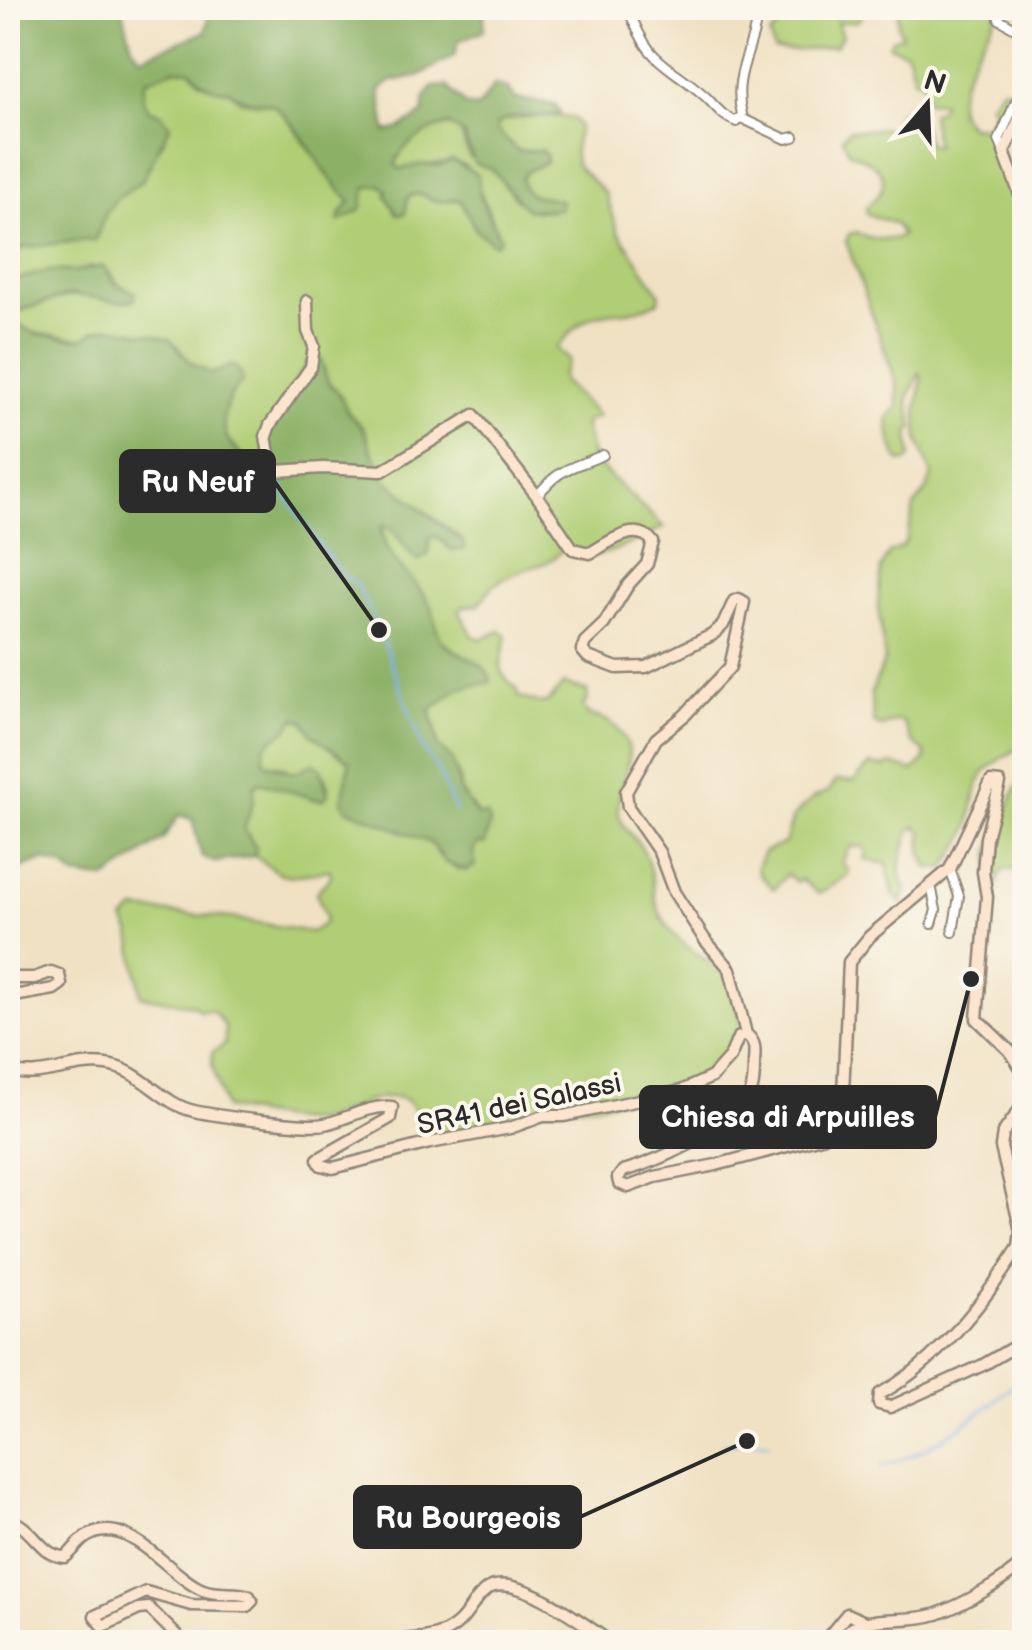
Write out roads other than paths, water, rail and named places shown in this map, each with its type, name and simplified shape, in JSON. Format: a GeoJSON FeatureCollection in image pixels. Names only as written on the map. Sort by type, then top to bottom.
{"type":"FeatureCollection","features":[{"type":"Feature","properties":{"kind":"street"},"geometry":{"type":"LineString","coordinates":[[628,8],[651,56],[704,95],[728,119],[737,122],[741,118]]}},
{"type":"Feature","properties":{"kind":"street"},"geometry":{"type":"LineString","coordinates":[[741,118],[736,94],[758,8]]}},
{"type":"Feature","properties":{"kind":"street"},"geometry":{"type":"LineString","coordinates":[[1000,19],[1024,33]]}},
{"type":"Feature","properties":{"kind":"street"},"geometry":{"type":"LineString","coordinates":[[1024,83],[999,140],[1024,206]]}},
{"type":"Feature","properties":{"kind":"street"},"geometry":{"type":"LineString","coordinates":[[1004,152],[1024,109]]}},
{"type":"Feature","properties":{"kind":"street"},"geometry":{"type":"LineString","coordinates":[[741,118],[786,139],[794,137]]}},
{"type":"Feature","properties":{"kind":"street"},"geometry":{"type":"LineString","coordinates":[[307,302],[308,332],[314,346],[312,367],[270,425],[266,436],[271,466],[283,472],[323,468],[382,471],[474,415],[537,496],[572,549],[590,554],[638,532],[653,542],[647,564],[628,585],[604,624],[583,644],[582,650],[588,657],[625,670],[646,667],[712,635],[723,625],[735,600],[745,604],[730,667],[685,715],[656,739],[626,792],[628,807],[659,852],[674,892],[730,970],[746,1034],[753,1039],[755,1048],[754,1081],[742,1110],[728,1124],[622,1172],[618,1178],[621,1186],[628,1188],[655,1177],[821,1138],[838,1128],[842,1116],[849,962],[874,933],[950,869],[992,782],[1000,783],[986,838],[984,872],[988,897],[978,1019],[1010,1051],[1024,1072]]}},
{"type":"Feature","properties":{"kind":"street"},"geometry":{"type":"LineString","coordinates":[[537,496],[550,479],[568,466],[603,454]]}},
{"type":"Feature","properties":{"kind":"street"},"geometry":{"type":"LineString","coordinates":[[950,869],[958,896],[953,932]]}},
{"type":"Feature","properties":{"kind":"street"},"geometry":{"type":"LineString","coordinates":[[931,885],[936,910],[932,924]]}},
{"type":"Feature","properties":{"kind":"street"},"geometry":{"type":"LineString","coordinates":[[8,978],[34,978],[51,972],[59,975],[60,984],[54,989],[8,997]]}},
{"type":"Feature","properties":{"kind":"street","name":"SR41 dei Salassi"},"geometry":{"type":"LineString","coordinates":[[8,1070],[28,1076],[108,1065],[140,1076],[190,1110],[321,1125],[381,1106],[392,1107],[390,1118],[318,1158],[321,1165],[333,1168],[430,1143],[510,1128],[543,1116],[564,1116],[681,1092],[712,1077],[730,1057],[738,1038],[746,1034]]}},
{"type":"Feature","properties":{"kind":"street"},"geometry":{"type":"LineString","coordinates":[[1024,1104],[1003,1133],[1001,1146],[1019,1219],[1019,1246],[953,1333],[910,1375],[880,1394],[879,1404],[890,1407],[983,1365],[1024,1341]]}},
{"type":"Feature","properties":{"kind":"street"},"geometry":{"type":"LineString","coordinates":[[8,1520],[18,1522],[47,1553],[57,1557],[65,1557],[76,1544],[94,1533],[115,1532],[134,1540],[202,1590],[249,1596],[252,1602],[247,1606],[191,1605],[146,1592],[95,1616],[103,1626],[149,1608],[183,1642]]}},
{"type":"Feature","properties":{"kind":"street"},"geometry":{"type":"LineString","coordinates":[[837,1642],[850,1627],[865,1622],[934,1615],[965,1601],[1024,1563]]}},
{"type":"Feature","properties":{"kind":"street"},"geometry":{"type":"LineString","coordinates":[[374,1642],[416,1640],[445,1633],[469,1615],[486,1590],[499,1585],[514,1586],[556,1606],[610,1642]]}},
{"type":"Feature","properties":{"kind":"street"},"geometry":{"type":"LineString","coordinates":[[824,1642],[847,1614],[865,1622]]}},
{"type":"Feature","properties":{"kind":"waterway"},"geometry":{"type":"LineString","coordinates":[[277,474],[304,523],[337,568],[357,586],[379,630],[423,748],[456,811]]}},
{"type":"Feature","properties":{"kind":"waterway"},"geometry":{"type":"LineString","coordinates":[[882,1466],[939,1440],[1024,1375]]}},
{"type":"Feature","properties":{"kind":"waterway"},"geometry":{"type":"LineString","coordinates":[[722,1445],[747,1441],[769,1444]]}},
{"type":"Feature","properties":{"kind":"place","name":"Ru Neuf"},"geometry":{"type":"Point","coordinates":[379,630]}},
{"type":"Feature","properties":{"kind":"place","name":"Chiesa di Arpuilles"},"geometry":{"type":"Point","coordinates":[971,979]}},
{"type":"Feature","properties":{"kind":"place","name":"Ru Bourgeois"},"geometry":{"type":"Point","coordinates":[747,1441]}}]}
